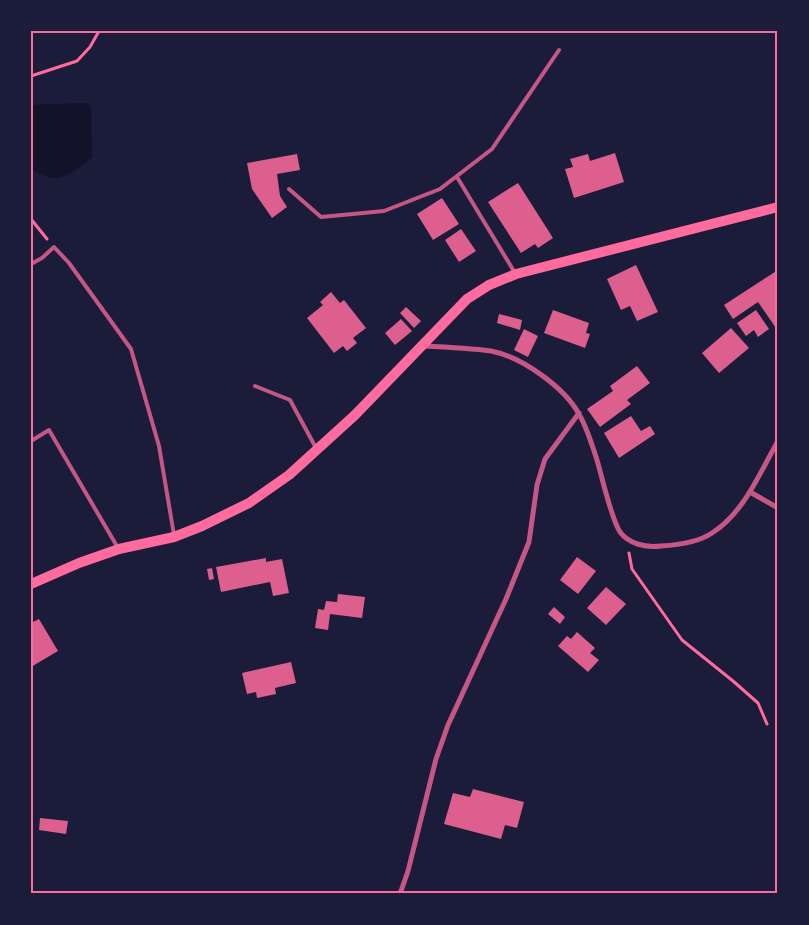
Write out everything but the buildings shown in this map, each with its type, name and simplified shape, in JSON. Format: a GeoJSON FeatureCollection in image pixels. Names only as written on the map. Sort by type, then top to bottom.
{"type":"FeatureCollection","features":[{"type":"Feature","properties":{"kind":"main road"},"geometry":{"type":"LineString","coordinates":[[31,584],[79,563],[119,549],[174,537],[202,526],[249,503],[289,475],[317,450],[355,415],[467,299],[489,285],[516,274],[778,207]]}},
{"type":"Feature","properties":{"kind":"street"},"geometry":{"type":"LineString","coordinates":[[421,346],[493,352],[525,364],[547,378],[570,400],[579,413],[590,438],[613,516],[619,530],[627,540],[654,547],[696,540],[712,534],[732,516],[750,492],[778,441]]}},
{"type":"Feature","properties":{"kind":"street"},"geometry":{"type":"LineString","coordinates":[[400,894],[408,871],[436,759],[448,724],[506,599],[529,542],[537,485],[544,459],[579,413]]}},
{"type":"Feature","properties":{"kind":"street"},"geometry":{"type":"LineString","coordinates":[[750,492],[778,508]]}},
{"type":"Feature","properties":{"kind":"lane"},"geometry":{"type":"LineString","coordinates":[[289,189],[321,217],[384,211],[440,189],[492,149],[559,50]]}},
{"type":"Feature","properties":{"kind":"lane"},"geometry":{"type":"LineString","coordinates":[[457,177],[516,274]]}},
{"type":"Feature","properties":{"kind":"lane"},"geometry":{"type":"LineString","coordinates":[[31,264],[42,258],[54,247],[69,262],[131,349],[159,446],[174,537]]}},
{"type":"Feature","properties":{"kind":"lane"},"geometry":{"type":"LineString","coordinates":[[255,386],[290,400],[317,450]]}},
{"type":"Feature","properties":{"kind":"lane"},"geometry":{"type":"LineString","coordinates":[[31,441],[49,430],[119,549]]}},
{"type":"Feature","properties":{"kind":"path"},"geometry":{"type":"LineString","coordinates":[[31,76],[76,61],[90,47],[99,31]]}},
{"type":"Feature","properties":{"kind":"path"},"geometry":{"type":"LineString","coordinates":[[31,220],[54,247]]}},
{"type":"Feature","properties":{"kind":"path"},"geometry":{"type":"LineString","coordinates":[[627,540],[632,569],[682,640],[758,703],[767,724]]}},
{"type":"Feature","properties":{"kind":"shaded area"},"geometry":{"type":"Polygon","coordinates":[[[86,103],[91,106],[92,157],[71,173],[58,178],[48,177],[31,170],[31,105],[86,103]]]}}]}
